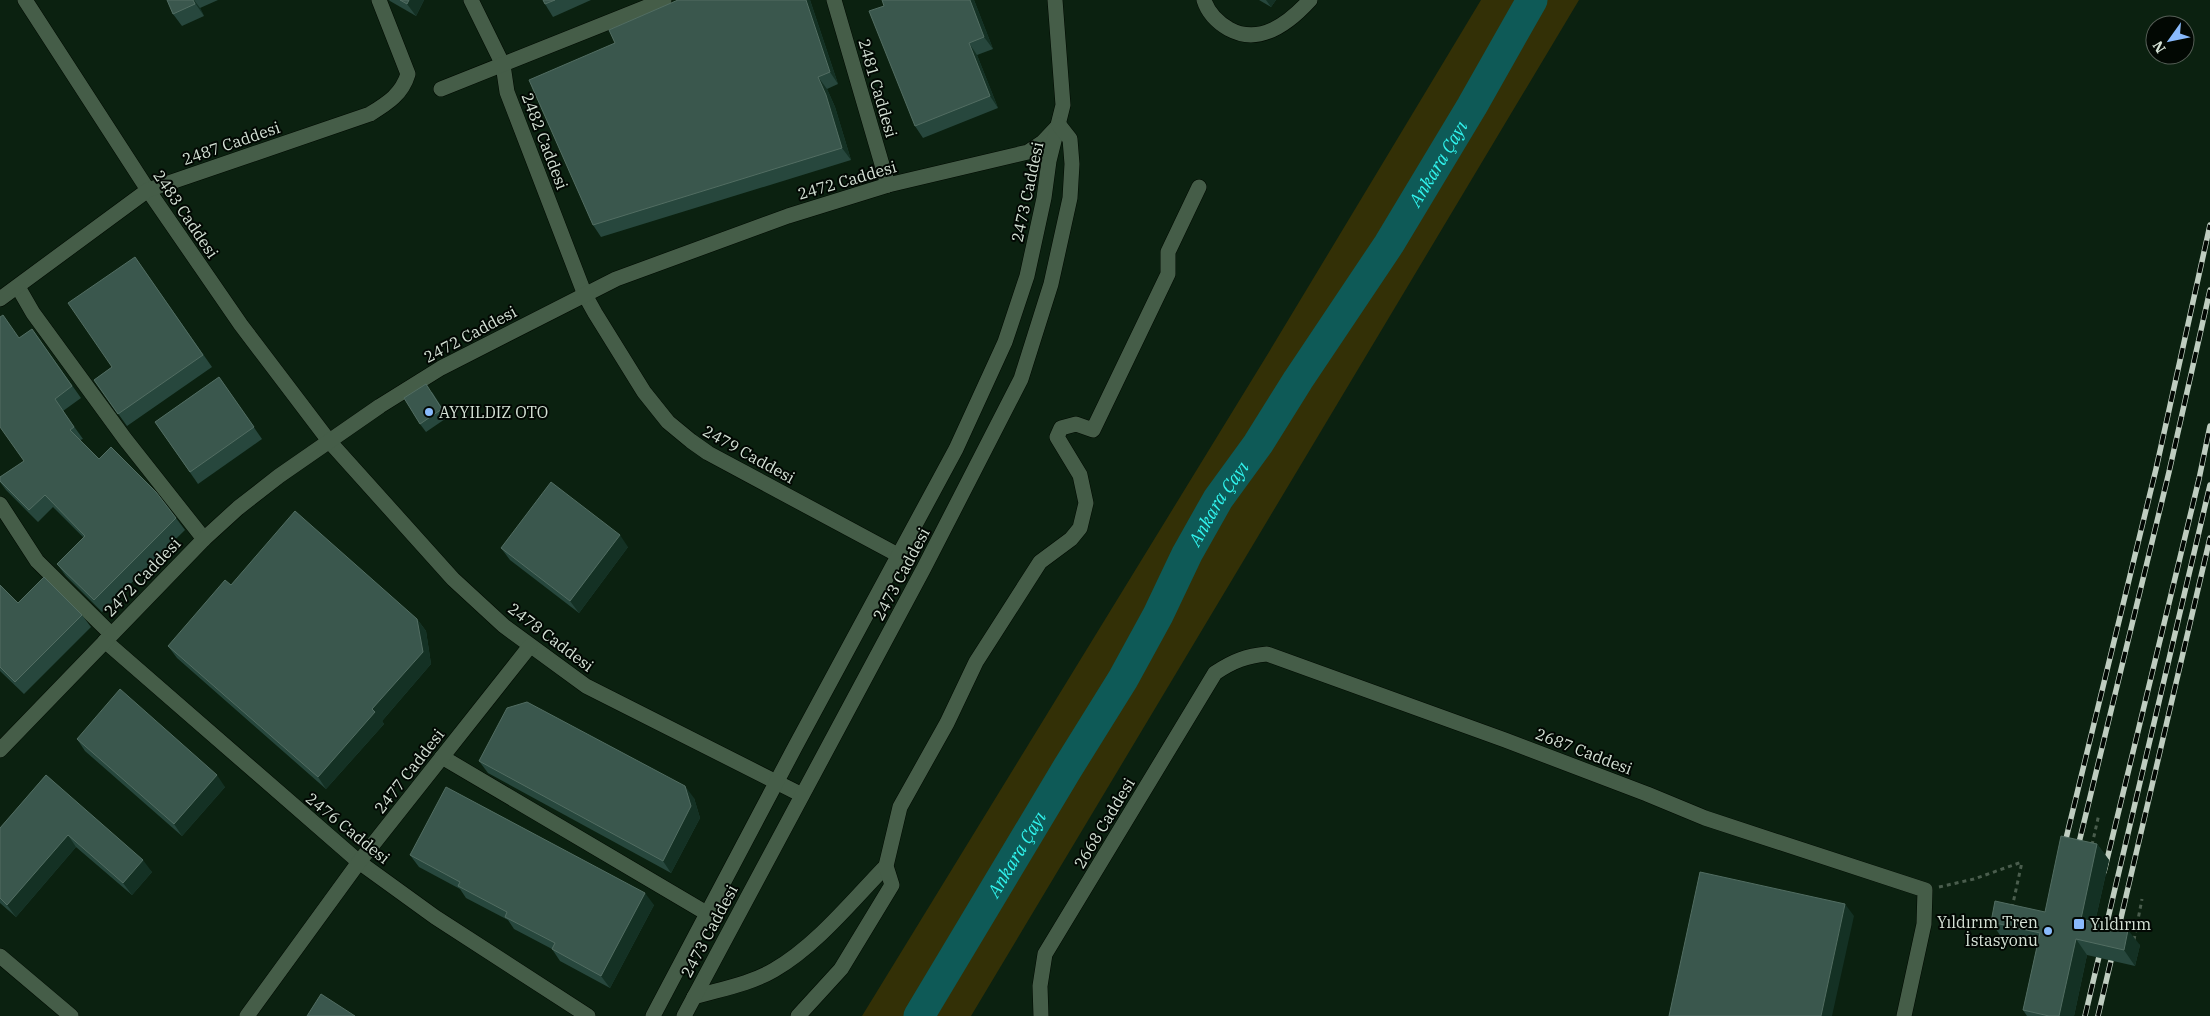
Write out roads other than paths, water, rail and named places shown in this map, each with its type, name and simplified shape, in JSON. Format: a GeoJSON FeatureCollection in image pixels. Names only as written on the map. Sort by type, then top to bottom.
{"type":"FeatureCollection","features":[{"type":"Feature","properties":{"kind":"street","name":"2483 Caddesi"},"geometry":{"type":"LineString","coordinates":[[25,0],[148,190],[241,325],[329,441]]}},
{"type":"Feature","properties":{"kind":"street","name":"2487 Caddesi"},"geometry":{"type":"LineString","coordinates":[[0,299],[148,190],[370,114],[391,102],[404,86],[408,74],[379,0]]}},
{"type":"Feature","properties":{"kind":"street","name":"2482 Caddesi"},"geometry":{"type":"LineString","coordinates":[[471,0],[503,65],[507,92],[585,295]]}},
{"type":"Feature","properties":{"kind":"street"},"geometry":{"type":"LineString","coordinates":[[441,89],[664,0]]}},
{"type":"Feature","properties":{"kind":"street","name":"2481 Caddesi"},"geometry":{"type":"LineString","coordinates":[[834,0],[888,185]]}},
{"type":"Feature","properties":{"kind":"street","name":"2473 Caddesi"},"geometry":{"type":"LineString","coordinates":[[653,1016],[776,782],[956,449],[1005,342],[1027,276],[1063,98],[1055,0]]}},
{"type":"Feature","properties":{"kind":"street"},"geometry":{"type":"LineString","coordinates":[[1204,0],[1209,11],[1223,26],[1233,31],[1254,35],[1276,29],[1297,15],[1310,0]]}},
{"type":"Feature","properties":{"kind":"street","name":"2472 Caddesi"},"geometry":{"type":"LineString","coordinates":[[2,743],[204,539],[238,508],[329,441],[441,368],[628,274],[788,216],[888,185],[1028,152],[1042,142],[1059,125]]}},
{"type":"Feature","properties":{"kind":"street","name":"2473 Caddesi"},"geometry":{"type":"LineString","coordinates":[[684,1016],[929,559],[1021,379],[1051,284],[1070,198],[1072,164],[1070,139],[1059,125]]}},
{"type":"Feature","properties":{"kind":"street"},"geometry":{"type":"LineString","coordinates":[[694,997],[748,981],[773,971],[824,930],[886,866],[900,807],[947,723],[976,662],[1040,562],[1071,539],[1080,528],[1086,503],[1080,475],[1056,436],[1061,428],[1076,424],[1093,430],[1168,274],[1168,252],[1199,187]]}},
{"type":"Feature","properties":{"kind":"street"},"geometry":{"type":"LineString","coordinates":[[18,287],[33,313],[125,439],[204,539]]}},
{"type":"Feature","properties":{"kind":"street","name":"2479 Caddesi"},"geometry":{"type":"LineString","coordinates":[[585,295],[644,392],[668,422],[691,442],[708,454],[898,555]]}},
{"type":"Feature","properties":{"kind":"street","name":"2478 Caddesi"},"geometry":{"type":"LineString","coordinates":[[329,441],[453,579],[504,626],[530,646],[586,686],[802,795]]}},
{"type":"Feature","properties":{"kind":"street","name":"2476 Caddesi"},"geometry":{"type":"LineString","coordinates":[[0,504],[37,560],[108,637],[359,862],[435,917],[588,1016]]}},
{"type":"Feature","properties":{"kind":"street","name":"2477 Caddesi"},"geometry":{"type":"LineString","coordinates":[[248,1016],[359,862],[530,646]]}},
{"type":"Feature","properties":{"kind":"street","name":"2687 Caddesi"},"geometry":{"type":"LineString","coordinates":[[1231,662],[1248,655],[1267,654],[1505,740],[1706,818],[1925,890],[1924,924],[1904,1016]]}},
{"type":"Feature","properties":{"kind":"street","name":"2668 Caddesi"},"geometry":{"type":"LineString","coordinates":[[1041,1016],[1040,986],[1045,954],[1216,673],[1231,662]]}},
{"type":"Feature","properties":{"kind":"street"},"geometry":{"type":"LineString","coordinates":[[442,758],[708,914]]}},
{"type":"Feature","properties":{"kind":"street"},"geometry":{"type":"LineString","coordinates":[[798,1016],[840,969],[892,885],[886,866]]}},
{"type":"Feature","properties":{"kind":"street"},"geometry":{"type":"LineString","coordinates":[[0,956],[71,1016]]}},
{"type":"Feature","properties":{"kind":"waterway","name":"Ankara Çayı"},"geometry":{"type":"LineString","coordinates":[[919,1016],[1123,679],[1158,615],[1187,554],[1218,499],[1258,444],[1298,380],[1389,244],[1472,106],[1532,0]]}},
{"type":"Feature","properties":{"kind":"railway"},"geometry":{"type":"LineString","coordinates":[[2063,851],[2156,469],[2210,225]]}},
{"type":"Feature","properties":{"kind":"railway"},"geometry":{"type":"LineString","coordinates":[[2076,855],[2169,472],[2210,290]]}},
{"type":"Feature","properties":{"kind":"railway"},"geometry":{"type":"LineString","coordinates":[[2104,872],[2199,479],[2210,426]]}},
{"type":"Feature","properties":{"kind":"railway"},"geometry":{"type":"LineString","coordinates":[[2085,1016],[2210,485]]}},
{"type":"Feature","properties":{"kind":"railway"},"geometry":{"type":"LineString","coordinates":[[2098,1016],[2210,538]]}},
{"type":"Feature","properties":{"kind":"place","name":"AYYILDIZ OTO"},"geometry":{"type":"Point","coordinates":[429,412]}},
{"type":"Feature","properties":{"kind":"place","name":"Yıldırım"},"geometry":{"type":"Point","coordinates":[2079,924]}},
{"type":"Feature","properties":{"kind":"place","name":"Yıldırım Tren İstasyonu"},"geometry":{"type":"Point","coordinates":[2048,931]}}]}
